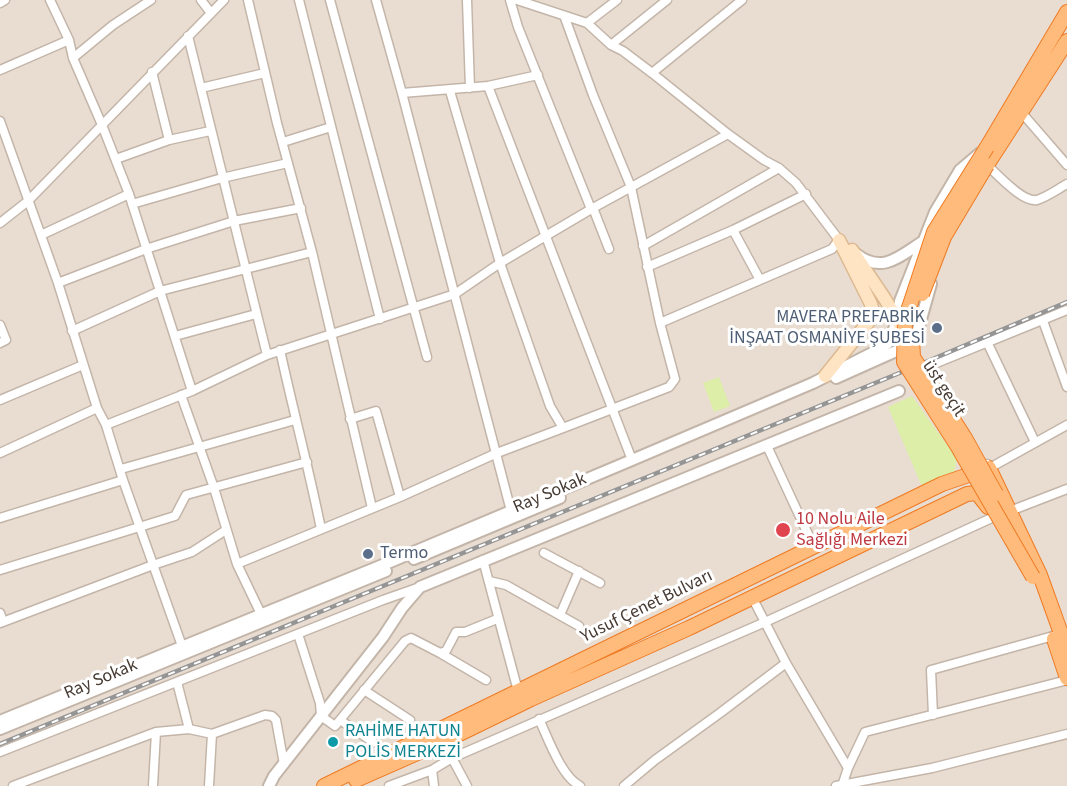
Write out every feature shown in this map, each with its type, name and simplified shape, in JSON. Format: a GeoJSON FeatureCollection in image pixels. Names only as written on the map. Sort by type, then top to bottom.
{"type":"FeatureCollection","features":[{"type":"Feature","properties":{"kind":"highway"},"geometry":{"type":"LineString","coordinates":[[987,147],[1067,12]]}},
{"type":"Feature","properties":{"kind":"highway"},"geometry":{"type":"LineString","coordinates":[[1067,41],[987,165],[944,237],[911,324],[913,357],[965,438],[1036,576],[1067,679]]}},
{"type":"Feature","properties":{"kind":"highway","name":"üst geçit"},"geometry":{"type":"LineString","coordinates":[[987,147],[934,232],[905,320],[904,362],[1036,576]]}},
{"type":"Feature","properties":{"kind":"highway"},"geometry":{"type":"LineString","coordinates":[[989,468],[1010,511],[1067,650]]}},
{"type":"Feature","properties":{"kind":"highway","name":"Yusuf Çenet Bulvarı"},"geometry":{"type":"LineString","coordinates":[[324,786],[942,484],[989,468]]}},
{"type":"Feature","properties":{"kind":"highway","name":"Yusuf Çenet Bulvarı"},"geometry":{"type":"LineString","coordinates":[[343,786],[689,628],[967,494],[977,493],[996,516]]}},
{"type":"Feature","properties":{"kind":"highway"},"geometry":{"type":"LineString","coordinates":[[996,516],[1036,576]]}},
{"type":"Feature","properties":{"kind":"main road"},"geometry":{"type":"LineString","coordinates":[[825,376],[874,315],[872,304],[839,240]]}},
{"type":"Feature","properties":{"kind":"main road"},"geometry":{"type":"LineString","coordinates":[[852,250],[910,342]]}},
{"type":"Feature","properties":{"kind":"street"},"geometry":{"type":"LineString","coordinates":[[0,3],[5,0]]}},
{"type":"Feature","properties":{"kind":"street"},"geometry":{"type":"LineString","coordinates":[[50,0],[69,40],[73,58],[116,159],[192,391]]}},
{"type":"Feature","properties":{"kind":"street"},"geometry":{"type":"LineString","coordinates":[[73,58],[113,25],[151,0]]}},
{"type":"Feature","properties":{"kind":"street"},"geometry":{"type":"LineString","coordinates":[[201,0],[211,13]]}},
{"type":"Feature","properties":{"kind":"street"},"geometry":{"type":"LineString","coordinates":[[0,223],[28,201],[224,0]]}},
{"type":"Feature","properties":{"kind":"street"},"geometry":{"type":"LineString","coordinates":[[248,0],[312,252],[372,508]]}},
{"type":"Feature","properties":{"kind":"street"},"geometry":{"type":"LineString","coordinates":[[299,0],[380,319]]}},
{"type":"Feature","properties":{"kind":"street"},"geometry":{"type":"LineString","coordinates":[[330,0],[427,357]]}},
{"type":"Feature","properties":{"kind":"street"},"geometry":{"type":"LineString","coordinates":[[376,0],[511,511]]}},
{"type":"Feature","properties":{"kind":"street"},"geometry":{"type":"LineString","coordinates":[[467,0],[470,88]]}},
{"type":"Feature","properties":{"kind":"street"},"geometry":{"type":"LineString","coordinates":[[510,0],[609,249]]}},
{"type":"Feature","properties":{"kind":"street"},"geometry":{"type":"LineString","coordinates":[[517,0],[565,18],[587,23],[611,45],[623,51],[652,73],[728,134],[779,168],[806,194],[839,240],[864,260],[876,264],[888,263],[922,242]]}},
{"type":"Feature","properties":{"kind":"street"},"geometry":{"type":"LineString","coordinates":[[587,23],[617,0]]}},
{"type":"Feature","properties":{"kind":"street"},"geometry":{"type":"LineString","coordinates":[[611,45],[667,0]]}},
{"type":"Feature","properties":{"kind":"street"},"geometry":{"type":"LineString","coordinates":[[652,73],[742,0]]}},
{"type":"Feature","properties":{"kind":"street"},"geometry":{"type":"LineString","coordinates":[[237,564],[400,497],[497,453],[612,410],[673,384],[675,379],[660,323],[631,187],[593,96],[565,18]]}},
{"type":"Feature","properties":{"kind":"street"},"geometry":{"type":"LineString","coordinates":[[188,36],[267,355]]}},
{"type":"Feature","properties":{"kind":"street"},"geometry":{"type":"LineString","coordinates":[[0,70],[69,40]]}},
{"type":"Feature","properties":{"kind":"street"},"geometry":{"type":"LineString","coordinates":[[152,72],[169,140]]}},
{"type":"Feature","properties":{"kind":"street"},"geometry":{"type":"LineString","coordinates":[[201,88],[266,73]]}},
{"type":"Feature","properties":{"kind":"street"},"geometry":{"type":"LineString","coordinates":[[402,93],[450,91],[488,86],[538,75]]}},
{"type":"Feature","properties":{"kind":"street"},"geometry":{"type":"LineString","coordinates":[[488,86],[632,460]]}},
{"type":"Feature","properties":{"kind":"street"},"geometry":{"type":"LineString","coordinates":[[450,91],[500,263],[550,406],[563,428]]}},
{"type":"Feature","properties":{"kind":"street"},"geometry":{"type":"LineString","coordinates":[[1022,113],[1067,165]]}},
{"type":"Feature","properties":{"kind":"street"},"geometry":{"type":"LineString","coordinates":[[0,121],[58,283],[97,408],[106,425],[123,480],[141,525],[182,646]]}},
{"type":"Feature","properties":{"kind":"street"},"geometry":{"type":"LineString","coordinates":[[283,142],[331,127]]}},
{"type":"Feature","properties":{"kind":"street"},"geometry":{"type":"LineString","coordinates":[[116,159],[169,140],[210,131]]}},
{"type":"Feature","properties":{"kind":"street"},"geometry":{"type":"LineString","coordinates":[[106,425],[192,391],[280,350],[455,294],[500,263],[592,209],[728,134]]}},
{"type":"Feature","properties":{"kind":"street","name":"Ray Sokak"},"geometry":{"type":"LineString","coordinates":[[0,721],[632,460],[813,383],[874,352],[887,344],[896,325],[900,301],[934,212],[960,170],[987,147]]}},
{"type":"Feature","properties":{"kind":"street"},"geometry":{"type":"LineString","coordinates":[[41,235],[130,199],[288,163]]}},
{"type":"Feature","properties":{"kind":"street"},"geometry":{"type":"LineString","coordinates":[[0,729],[517,517],[903,348],[916,338],[944,248],[981,184],[987,165],[1023,198],[1031,200],[1037,200],[1067,184]]}},
{"type":"Feature","properties":{"kind":"street"},"geometry":{"type":"LineString","coordinates":[[644,246],[779,168]]}},
{"type":"Feature","properties":{"kind":"street"},"geometry":{"type":"LineString","coordinates":[[648,267],[733,230],[806,194]]}},
{"type":"Feature","properties":{"kind":"street"},"geometry":{"type":"LineString","coordinates":[[58,283],[146,249],[234,221],[301,208]]}},
{"type":"Feature","properties":{"kind":"street"},"geometry":{"type":"LineString","coordinates":[[733,230],[760,280]]}},
{"type":"Feature","properties":{"kind":"street"},"geometry":{"type":"LineString","coordinates":[[660,323],[832,249],[839,240]]}},
{"type":"Feature","properties":{"kind":"street"},"geometry":{"type":"LineString","coordinates":[[72,331],[160,291],[312,252]]}},
{"type":"Feature","properties":{"kind":"street"},"geometry":{"type":"LineString","coordinates":[[1067,310],[988,344],[938,362],[927,369],[989,468],[1067,425]]}},
{"type":"Feature","properties":{"kind":"street"},"geometry":{"type":"LineString","coordinates":[[175,336],[256,314]]}},
{"type":"Feature","properties":{"kind":"street"},"geometry":{"type":"LineString","coordinates":[[1043,321],[1067,387]]}},
{"type":"Feature","properties":{"kind":"street"},"geometry":{"type":"LineString","coordinates":[[0,326],[6,340],[0,343]]}},
{"type":"Feature","properties":{"kind":"street"},"geometry":{"type":"LineString","coordinates":[[988,344],[1035,442]]}},
{"type":"Feature","properties":{"kind":"street"},"geometry":{"type":"LineString","coordinates":[[280,350],[321,529]]}},
{"type":"Feature","properties":{"kind":"street"},"geometry":{"type":"LineString","coordinates":[[0,400],[83,365]]}},
{"type":"Feature","properties":{"kind":"street"},"geometry":{"type":"LineString","coordinates":[[0,752],[420,587],[899,391]]}},
{"type":"Feature","properties":{"kind":"street"},"geometry":{"type":"LineString","coordinates":[[181,395],[237,564],[261,614]]}},
{"type":"Feature","properties":{"kind":"street"},"geometry":{"type":"LineString","coordinates":[[0,453],[97,408]]}},
{"type":"Feature","properties":{"kind":"street"},"geometry":{"type":"LineString","coordinates":[[350,419],[376,411],[400,497]]}},
{"type":"Feature","properties":{"kind":"street"},"geometry":{"type":"LineString","coordinates":[[121,469],[295,420]]}},
{"type":"Feature","properties":{"kind":"street"},"geometry":{"type":"LineString","coordinates":[[767,446],[814,547]]}},
{"type":"Feature","properties":{"kind":"street"},"geometry":{"type":"LineString","coordinates":[[0,570],[176,516],[186,495],[307,462]]}},
{"type":"Feature","properties":{"kind":"street"},"geometry":{"type":"LineString","coordinates":[[0,518],[123,480]]}},
{"type":"Feature","properties":{"kind":"street"},"geometry":{"type":"LineString","coordinates":[[1010,511],[1066,491]]}},
{"type":"Feature","properties":{"kind":"street"},"geometry":{"type":"LineString","coordinates":[[389,786],[432,770],[452,758],[539,719],[763,623],[996,516]]}},
{"type":"Feature","properties":{"kind":"street"},"geometry":{"type":"LineString","coordinates":[[1,620],[192,552],[226,530]]}},
{"type":"Feature","properties":{"kind":"street"},"geometry":{"type":"LineString","coordinates":[[544,552],[600,582]]}},
{"type":"Feature","properties":{"kind":"street"},"geometry":{"type":"LineString","coordinates":[[483,560],[518,691]]}},
{"type":"Feature","properties":{"kind":"street"},"geometry":{"type":"LineString","coordinates":[[560,615],[579,571]]}},
{"type":"Feature","properties":{"kind":"street"},"geometry":{"type":"LineString","coordinates":[[489,580],[506,585],[579,626]]}},
{"type":"Feature","properties":{"kind":"street"},"geometry":{"type":"LineString","coordinates":[[269,786],[274,776],[420,587]]}},
{"type":"Feature","properties":{"kind":"street"},"geometry":{"type":"LineString","coordinates":[[752,597],[763,623],[848,768]]}},
{"type":"Feature","properties":{"kind":"street"},"geometry":{"type":"LineString","coordinates":[[440,653],[446,651],[456,632],[465,632],[497,619]]}},
{"type":"Feature","properties":{"kind":"street"},"geometry":{"type":"LineString","coordinates":[[298,634],[320,703],[321,716]]}},
{"type":"Feature","properties":{"kind":"street"},"geometry":{"type":"LineString","coordinates":[[933,715],[931,670],[1053,636]]}},
{"type":"Feature","properties":{"kind":"street"},"geometry":{"type":"LineString","coordinates":[[321,716],[335,726],[405,641],[411,638],[486,680]]}},
{"type":"Feature","properties":{"kind":"street"},"geometry":{"type":"LineString","coordinates":[[624,786],[655,760],[786,663]]}},
{"type":"Feature","properties":{"kind":"street"},"geometry":{"type":"LineString","coordinates":[[840,786],[865,732],[1067,679]]}},
{"type":"Feature","properties":{"kind":"street"},"geometry":{"type":"LineString","coordinates":[[177,682],[189,729]]}},
{"type":"Feature","properties":{"kind":"street"},"geometry":{"type":"LineString","coordinates":[[364,690],[410,720]]}},
{"type":"Feature","properties":{"kind":"street"},"geometry":{"type":"LineString","coordinates":[[14,786],[156,732],[189,729],[212,734],[265,715],[272,716],[276,720],[284,764]]}},
{"type":"Feature","properties":{"kind":"street"},"geometry":{"type":"LineString","coordinates":[[539,719],[561,765],[573,783],[579,786]]}},
{"type":"Feature","properties":{"kind":"street"},"geometry":{"type":"LineString","coordinates":[[340,720],[373,742]]}},
{"type":"Feature","properties":{"kind":"street"},"geometry":{"type":"LineString","coordinates":[[153,786],[156,732]]}},
{"type":"Feature","properties":{"kind":"street"},"geometry":{"type":"LineString","coordinates":[[209,786],[212,734]]}},
{"type":"Feature","properties":{"kind":"street"},"geometry":{"type":"LineString","coordinates":[[840,786],[932,768],[1067,734]]}},
{"type":"Feature","properties":{"kind":"street"},"geometry":{"type":"LineString","coordinates":[[452,758],[467,786]]}},
{"type":"Feature","properties":{"kind":"street"},"geometry":{"type":"LineString","coordinates":[[432,770],[434,786]]}},
{"type":"Feature","properties":{"kind":"shaded area"},"geometry":{"type":"Polygon","coordinates":[[[0,0],[1067,0],[1067,786],[0,786],[0,0]]]}},
{"type":"Feature","properties":{"kind":"green space"},"geometry":{"type":"Polygon","coordinates":[[[719,377],[730,406],[714,412],[703,383],[719,377]]]}},
{"type":"Feature","properties":{"kind":"green space"},"geometry":{"type":"Polygon","coordinates":[[[912,396],[957,459],[954,473],[923,489],[888,407],[912,396]]]}},
{"type":"Feature","properties":{"kind":"railway"},"geometry":{"type":"LineString","coordinates":[[0,744],[1067,302]]}},
{"type":"Feature","properties":{"kind":"place","name":"MAVERA PREFABRİK İNŞAAT OSMANİYE ŞUBESİ"},"geometry":{"type":"Point","coordinates":[937,328]}},
{"type":"Feature","properties":{"kind":"place","name":"10 Nolu Aile Sağlığı Merkezi"},"geometry":{"type":"Point","coordinates":[783,530]}},
{"type":"Feature","properties":{"kind":"place","name":"Termo"},"geometry":{"type":"Point","coordinates":[368,554]}},
{"type":"Feature","properties":{"kind":"place","name":"RAHİME HATUN POLİS MERKEZİ"},"geometry":{"type":"Point","coordinates":[333,742]}}]}
